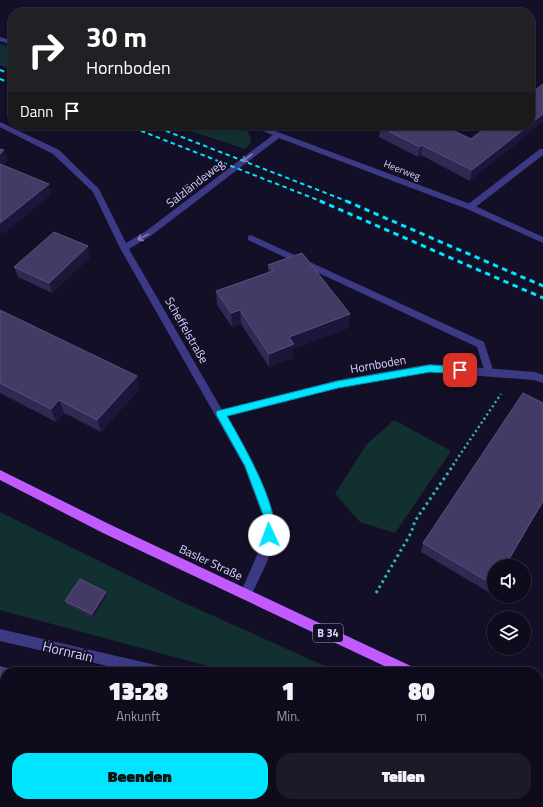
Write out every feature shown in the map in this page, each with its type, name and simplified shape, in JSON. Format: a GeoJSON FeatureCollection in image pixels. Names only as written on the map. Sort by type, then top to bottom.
{"type":"FeatureCollection","features":[{"type":"Feature","properties":{"kind":"main road","name":"Basler Straße"},"geometry":{"type":"LineString","coordinates":[[0,475],[107,529],[400,667]]}},
{"type":"Feature","properties":{"kind":"street","name":"Scheffelstraße"},"geometry":{"type":"LineString","coordinates":[[12,130],[56,152],[96,190],[124,248],[249,465],[269,517],[269,535],[264,553],[246,594]]}},
{"type":"Feature","properties":{"kind":"street","name":"Heerweg"},"geometry":{"type":"LineString","coordinates":[[265,130],[470,207],[543,240]]}},
{"type":"Feature","properties":{"kind":"street","name":"Salzländeweg"},"geometry":{"type":"LineString","coordinates":[[124,248],[149,233],[278,135]]}},
{"type":"Feature","properties":{"kind":"street"},"geometry":{"type":"LineString","coordinates":[[470,207],[543,151]]}},
{"type":"Feature","properties":{"kind":"street"},"geometry":{"type":"LineString","coordinates":[[251,238],[481,345],[490,373]]}},
{"type":"Feature","properties":{"kind":"street","name":"Hornboden"},"geometry":{"type":"LineString","coordinates":[[221,414],[338,384],[430,368],[535,376],[543,379]]}},
{"type":"Feature","properties":{"kind":"street","name":"Hornrain"},"geometry":{"type":"LineString","coordinates":[[0,636],[138,667]]}},
{"type":"Feature","properties":{"kind":"path"},"geometry":{"type":"LineString","coordinates":[[376,593],[411,533],[415,521],[508,385],[507,374]]}},
{"type":"Feature","properties":{"kind":"green space"},"geometry":{"type":"Polygon","coordinates":[[[0,44],[8,46],[8,67],[0,65],[0,44]]]}},
{"type":"Feature","properties":{"kind":"green space"},"geometry":{"type":"Polygon","coordinates":[[[188,130],[246,130],[250,136],[251,142],[245,149],[188,130]]]}},
{"type":"Feature","properties":{"kind":"green space"},"geometry":{"type":"Polygon","coordinates":[[[394,420],[451,451],[395,533],[360,522],[335,494],[366,445],[394,420]]]}},
{"type":"Feature","properties":{"kind":"green space"},"geometry":{"type":"Polygon","coordinates":[[[0,512],[178,600],[327,667],[211,667],[0,610],[0,512]]]}},
{"type":"Feature","properties":{"kind":"building"},"geometry":{"type":"Polygon","coordinates":[[[543,84],[543,114],[535,120],[535,90],[543,84]]]}},
{"type":"Feature","properties":{"kind":"building"},"geometry":{"type":"Polygon","coordinates":[[[387,130],[452,130],[471,139],[483,130],[523,130],[472,170],[422,145],[420,147],[387,130]]]}},
{"type":"Feature","properties":{"kind":"building"},"geometry":{"type":"Polygon","coordinates":[[[0,164],[49,184],[0,223],[0,164]]]}},
{"type":"Feature","properties":{"kind":"building"},"geometry":{"type":"Polygon","coordinates":[[[54,232],[88,246],[49,283],[14,267],[54,232]]]}},
{"type":"Feature","properties":{"kind":"building"},"geometry":{"type":"Polygon","coordinates":[[[302,253],[350,314],[289,337],[294,344],[269,354],[240,310],[231,313],[216,291],[273,271],[268,265],[302,253]]]}},
{"type":"Feature","properties":{"kind":"building"},"geometry":{"type":"Polygon","coordinates":[[[0,310],[137,376],[97,420],[59,400],[51,409],[0,383],[0,310]]]}},
{"type":"Feature","properties":{"kind":"building"},"geometry":{"type":"Polygon","coordinates":[[[523,393],[543,403],[543,501],[509,559],[487,559],[487,581],[423,543],[523,393]]]}},
{"type":"Feature","properties":{"kind":"building"},"geometry":{"type":"Polygon","coordinates":[[[80,579],[106,592],[92,614],[65,601],[80,579]]]}},
{"type":"Feature","properties":{"kind":"railway"},"geometry":{"type":"LineString","coordinates":[[0,70],[8,73]]}},
{"type":"Feature","properties":{"kind":"railway"},"geometry":{"type":"LineString","coordinates":[[0,79],[8,82]]}},
{"type":"Feature","properties":{"kind":"railway"},"geometry":{"type":"LineString","coordinates":[[139,130],[323,202]]}},
{"type":"Feature","properties":{"kind":"railway"},"geometry":{"type":"LineString","coordinates":[[164,130],[349,202]]}},
{"type":"Feature","properties":{"kind":"railway"},"geometry":{"type":"LineString","coordinates":[[320,201],[543,298]]}},
{"type":"Feature","properties":{"kind":"railway"},"geometry":{"type":"LineString","coordinates":[[346,201],[543,286]]}},
{"type":"Feature","properties":{"kind":"route"},"geometry":{"type":"LineString","coordinates":[[269,535],[269,517],[249,465],[221,414],[338,384],[430,368],[460,370]]}}]}
